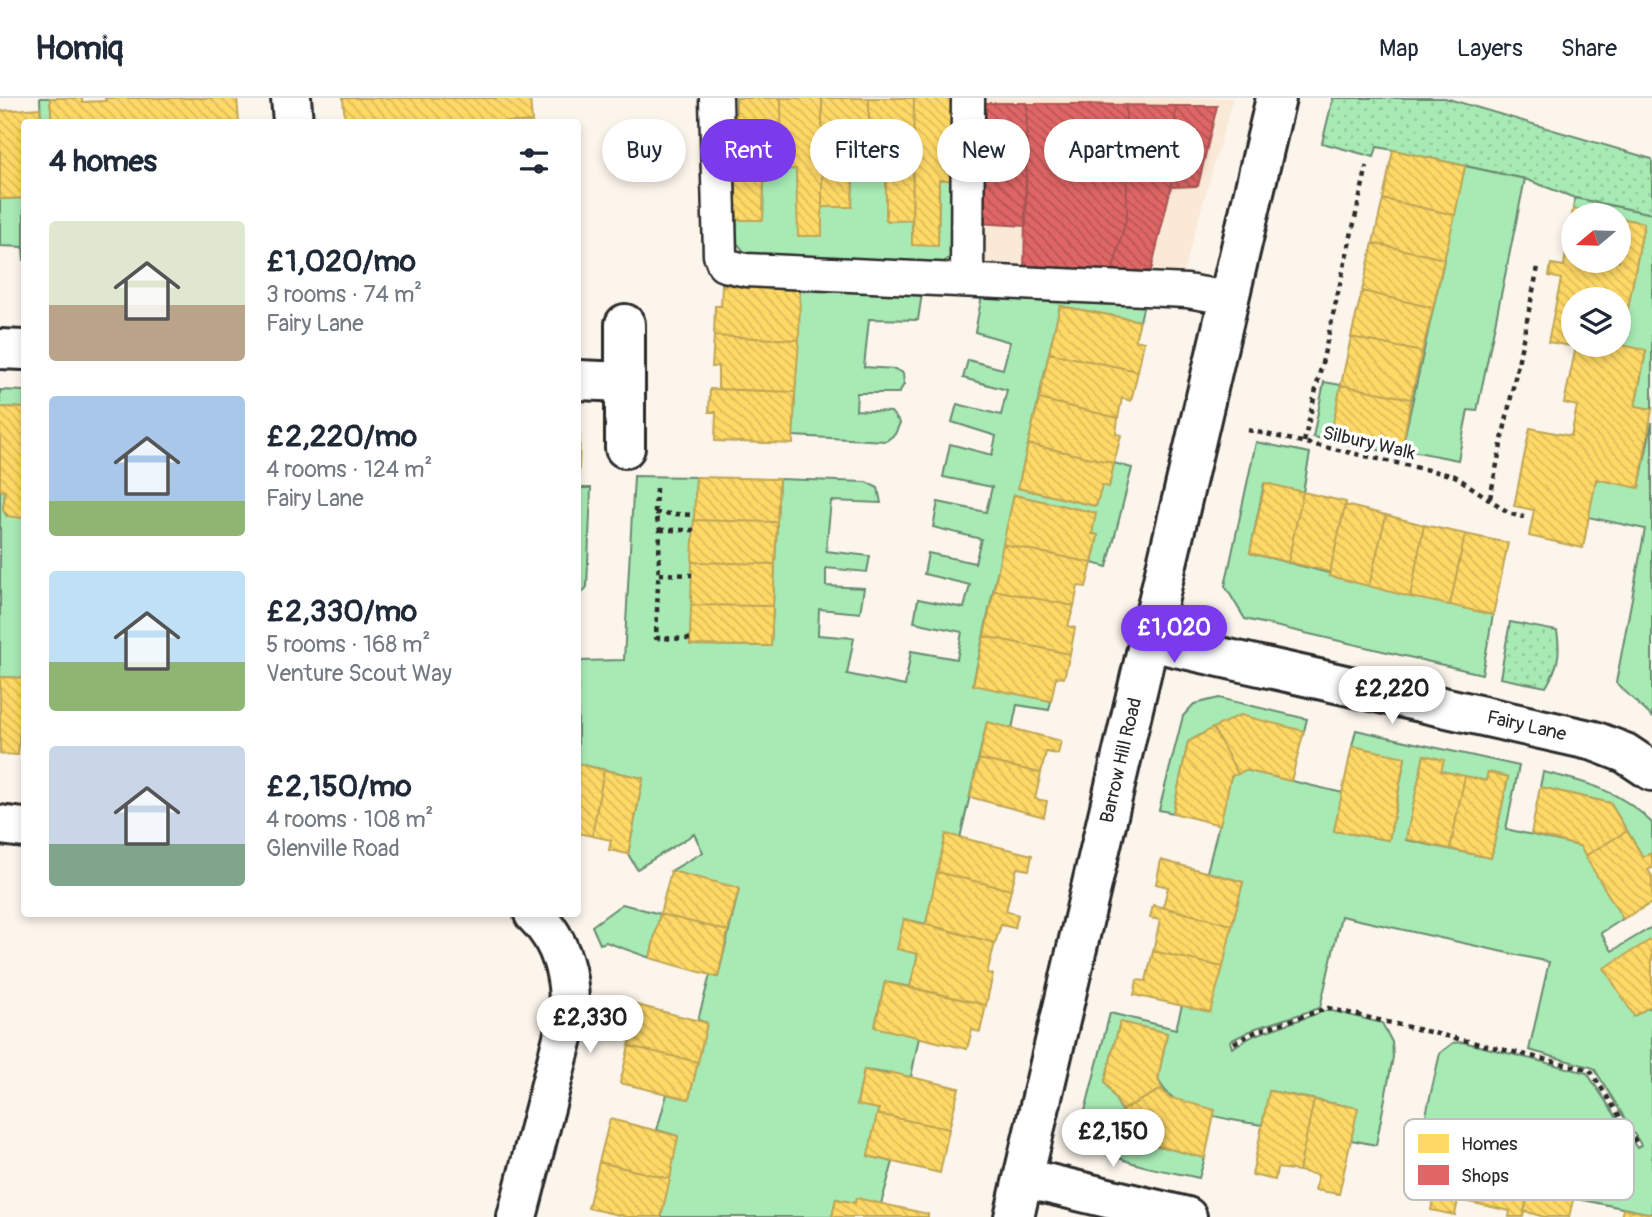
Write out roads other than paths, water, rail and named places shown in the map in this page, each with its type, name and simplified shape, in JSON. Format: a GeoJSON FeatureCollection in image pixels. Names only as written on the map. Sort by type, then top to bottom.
{"type":"FeatureCollection","features":[{"type":"Feature","properties":{"kind":"street"},"geometry":{"type":"LineString","coordinates":[[291,98],[293,119]]}},
{"type":"Feature","properties":{"kind":"street","name":"Barrow Hill Road"},"geometry":{"type":"LineString","coordinates":[[1014,1217],[1276,98]]}},
{"type":"Feature","properties":{"kind":"street"},"geometry":{"type":"LineString","coordinates":[[625,324],[625,448]]}},
{"type":"Feature","properties":{"kind":"street"},"geometry":{"type":"LineString","coordinates":[[0,349],[21,350]]}},
{"type":"Feature","properties":{"kind":"street"},"geometry":{"type":"LineString","coordinates":[[581,380],[624,382]]}},
{"type":"Feature","properties":{"kind":"street","name":"Fairy Lane"},"geometry":{"type":"LineString","coordinates":[[1149,641],[1594,741],[1625,753],[1652,771]]}},
{"type":"Feature","properties":{"kind":"street"},"geometry":{"type":"LineString","coordinates":[[0,825],[21,828]]}},
{"type":"Feature","properties":{"kind":"street"},"geometry":{"type":"LineString","coordinates":[[517,1217],[568,1018],[570,999],[565,966],[554,938],[536,917]]}},
{"type":"Feature","properties":{"kind":"street"},"geometry":{"type":"LineString","coordinates":[[1024,1178],[1187,1217]]}},
{"type":"Feature","properties":{"kind":"lane"},"geometry":{"type":"LineString","coordinates":[[716,98],[720,255],[724,265],[746,270],[1187,291],[1229,298]]}},
{"type":"Feature","properties":{"kind":"lane"},"geometry":{"type":"LineString","coordinates":[[967,280],[968,98]]}}]}
